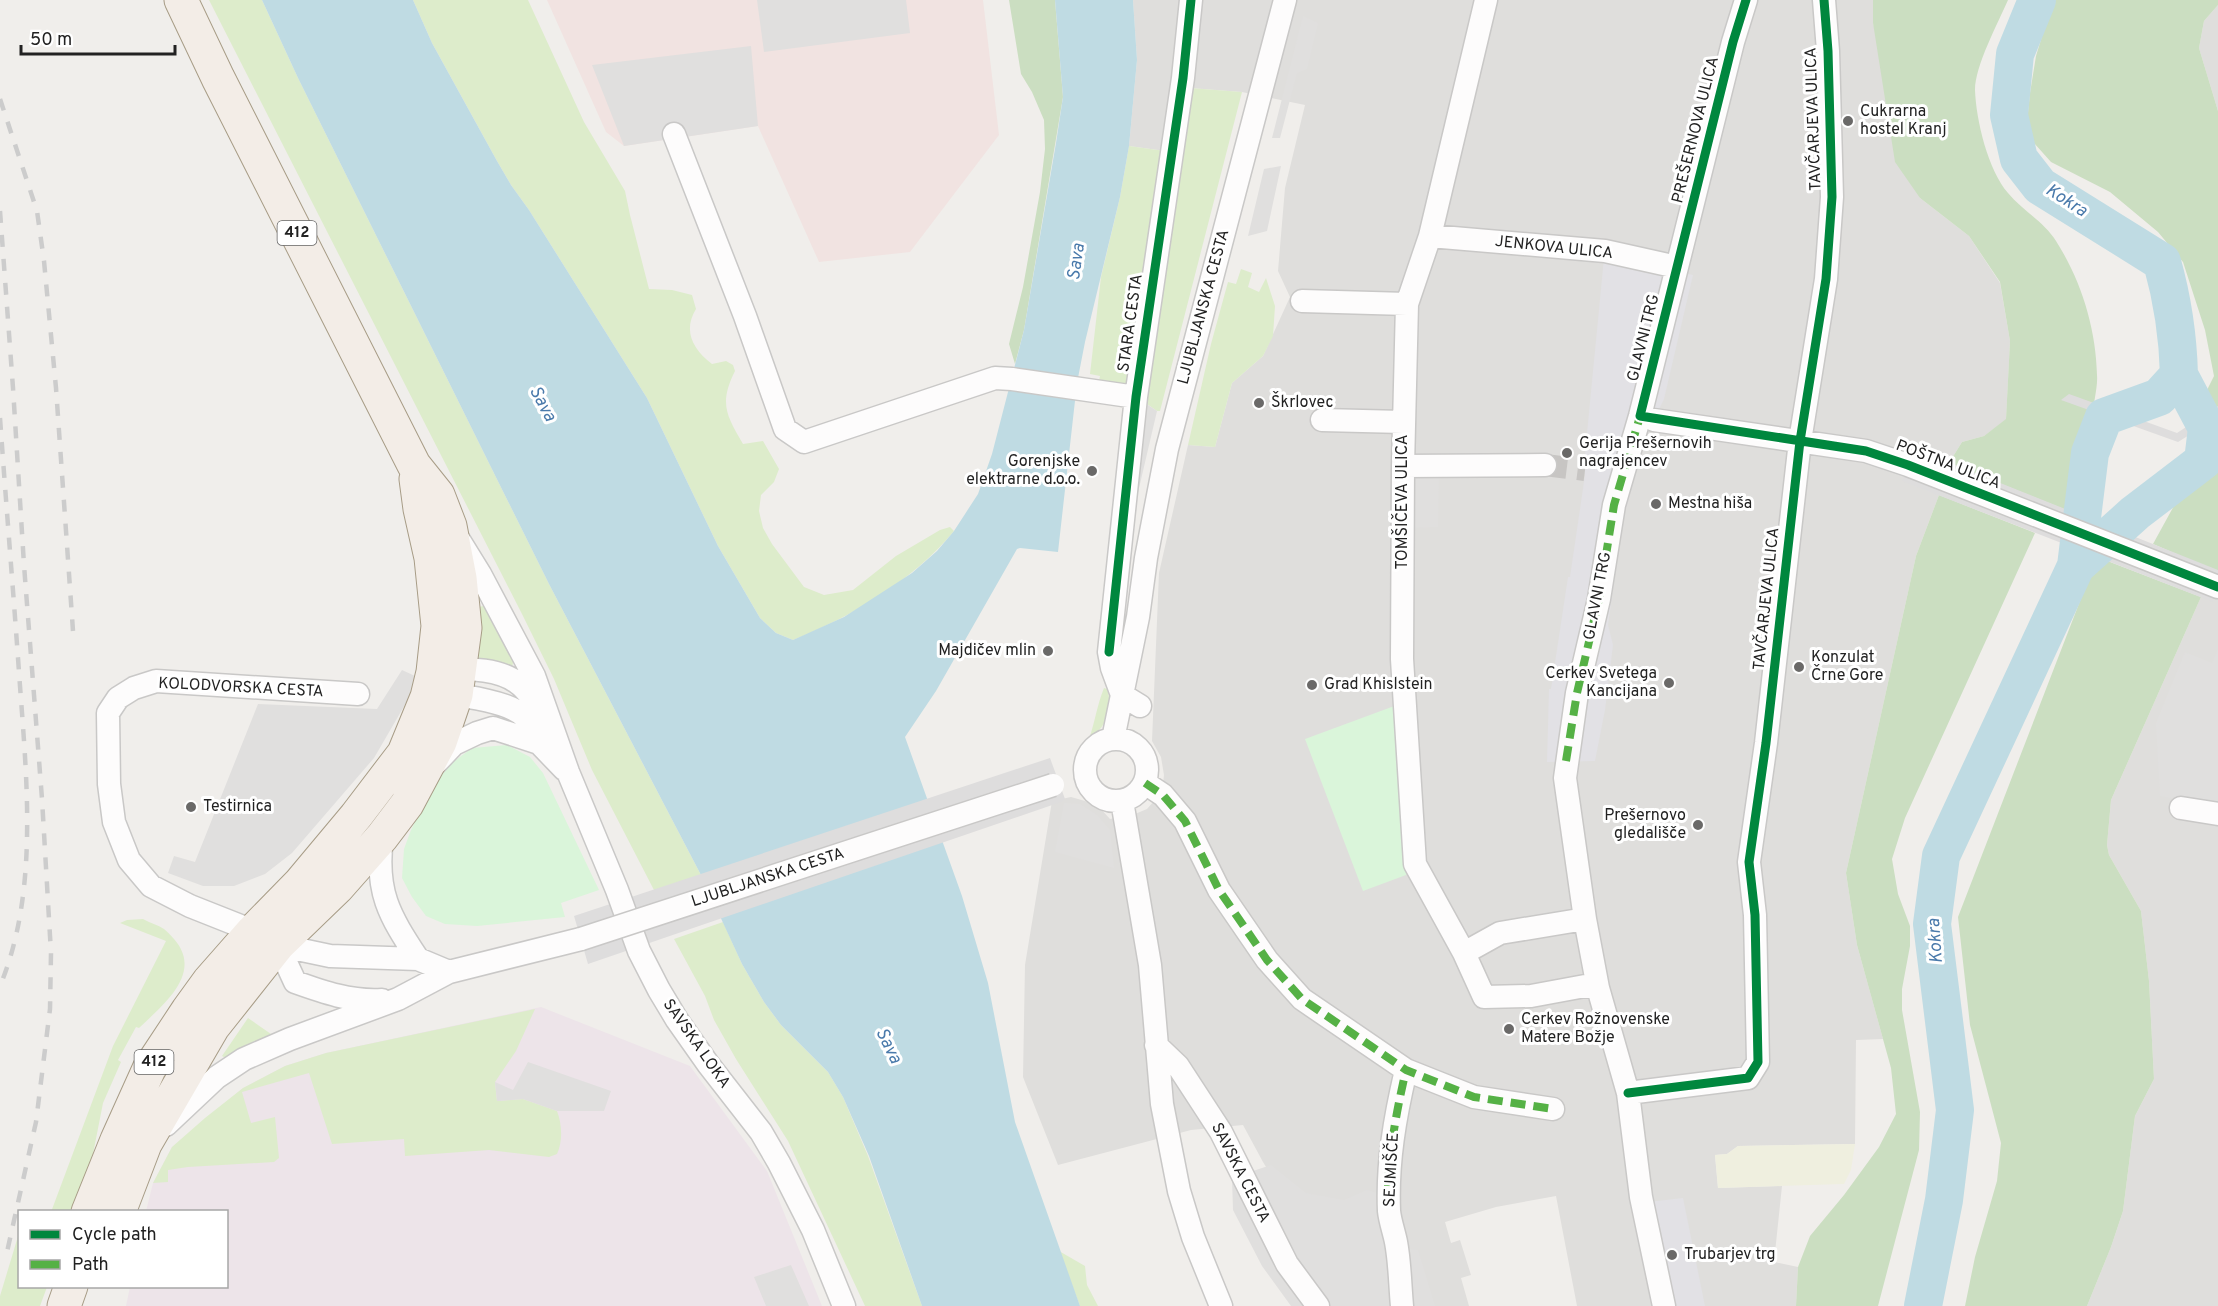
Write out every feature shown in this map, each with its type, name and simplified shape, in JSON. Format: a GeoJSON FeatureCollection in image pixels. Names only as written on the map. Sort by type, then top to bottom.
{"type":"FeatureCollection","features":[{"type":"Feature","properties":{"kind":"main road","name":"412"},"geometry":{"type":"LineString","coordinates":[[145,1144],[265,938],[300,883],[356,816],[404,753],[444,683],[465,628],[460,578],[450,526],[438,495],[414,465],[218,78],[181,0]]}},
{"type":"Feature","properties":{"kind":"main road","name":"412"},"geometry":{"type":"LineString","coordinates":[[89,1210],[149,1069],[209,981],[265,938],[337,888],[382,837],[407,804],[440,742],[444,683],[430,550],[420,509],[414,465]]}},
{"type":"Feature","properties":{"kind":"main road","name":"LJUBLJANSKA CESTA"},"geometry":{"type":"LineString","coordinates":[[120,1210],[145,1144]]}},
{"type":"Feature","properties":{"kind":"street","name":"STARA CESTA"},"geometry":{"type":"LineString","coordinates":[[1131,700],[1112,668],[1109,652],[1136,397],[1183,78],[1191,0]]}},
{"type":"Feature","properties":{"kind":"street","name":"LJUBLJANSKA CESTA"},"geometry":{"type":"LineString","coordinates":[[1135,745],[1131,700],[1138,617],[1146,558],[1167,449],[1285,0]]}},
{"type":"Feature","properties":{"kind":"street","name":"TOMŠIČEVA ULICA"},"geometry":{"type":"LineString","coordinates":[[1486,0],[1430,236],[1407,304],[1403,422],[1402,659],[1415,864],[1464,953],[1484,997],[1531,996],[1585,986],[1598,988]]}},
{"type":"Feature","properties":{"kind":"street","name":"PREŠERNOVA ULICA"},"geometry":{"type":"LineString","coordinates":[[1677,267],[1733,42],[1746,0]]}},
{"type":"Feature","properties":{"kind":"street","name":"TAVČARJEVA ULICA"},"geometry":{"type":"LineString","coordinates":[[1628,1093],[1748,1078],[1758,1062],[1755,915],[1749,862],[1766,742],[1800,441],[1826,279],[1832,197],[1828,51],[1824,0]]}},
{"type":"Feature","properties":{"kind":"street"},"geometry":{"type":"LineString","coordinates":[[674,134],[746,316],[785,429],[804,442],[995,378],[1136,397]]}},
{"type":"Feature","properties":{"kind":"street","name":"JENKOVA ULICA"},"geometry":{"type":"LineString","coordinates":[[1430,236],[1605,252],[1677,267]]}},
{"type":"Feature","properties":{"kind":"street","name":"GLAVNI TRG"},"geometry":{"type":"LineString","coordinates":[[1664,1306],[1641,1197],[1628,1093],[1598,988],[1585,918],[1565,769],[1577,693],[1599,599],[1614,505],[1647,418],[1677,267]]}},
{"type":"Feature","properties":{"kind":"street"},"geometry":{"type":"LineString","coordinates":[[1302,301],[1407,304]]}},
{"type":"Feature","properties":{"kind":"street","name":"POŠTNA ULICA"},"geometry":{"type":"LineString","coordinates":[[1647,418],[1866,451],[1908,465],[2218,587]]}},
{"type":"Feature","properties":{"kind":"street"},"geometry":{"type":"LineString","coordinates":[[1322,420],[1403,422]]}},
{"type":"Feature","properties":{"kind":"street"},"geometry":{"type":"LineString","coordinates":[[1403,466],[1545,465]]}},
{"type":"Feature","properties":{"kind":"street","name":"SAVSKA LOKA"},"geometry":{"type":"LineString","coordinates":[[450,526],[480,574],[534,676],[567,772],[617,890],[639,951],[677,1020],[761,1132],[779,1163],[813,1230],[844,1306]]}},
{"type":"Feature","properties":{"kind":"street"},"geometry":{"type":"LineString","coordinates":[[444,683],[499,674],[518,683],[548,716]]}},
{"type":"Feature","properties":{"kind":"street","name":"KOLODVORSKA CESTA"},"geometry":{"type":"LineString","coordinates":[[265,938],[190,906],[151,886],[129,860],[114,822],[109,784],[108,713],[118,698],[134,688],[156,681],[358,694]]}},
{"type":"Feature","properties":{"kind":"street"},"geometry":{"type":"LineString","coordinates":[[444,683],[503,705],[525,717],[539,743],[567,772]]}},
{"type":"Feature","properties":{"kind":"street","name":"LJUBLJANSKA CESTA"},"geometry":{"type":"LineString","coordinates":[[1113,739],[1131,700]]}},
{"type":"Feature","properties":{"kind":"street"},"geometry":{"type":"LineString","coordinates":[[421,779],[454,744],[493,728],[539,743]]}},
{"type":"Feature","properties":{"kind":"street"},"geometry":{"type":"LineString","coordinates":[[1113,739],[1128,741],[1135,745],[1147,762],[1148,772],[1140,791],[1122,801],[1102,798],[1094,793],[1085,775],[1085,765],[1094,747],[1103,741],[1113,739]]}},
{"type":"Feature","properties":{"kind":"street","name":"LJUBLJANSKA CESTA"},"geometry":{"type":"LineString","coordinates":[[145,1144],[217,1077],[244,1059],[290,1039],[398,999],[449,972],[581,939],[1085,775]]}},
{"type":"Feature","properties":{"kind":"street"},"geometry":{"type":"LineString","coordinates":[[1145,783],[1163,795],[1185,821],[1219,890],[1267,960],[1310,1004],[1406,1070],[1474,1097],[1553,1109]]}},
{"type":"Feature","properties":{"kind":"street"},"geometry":{"type":"LineString","coordinates":[[1122,801],[1150,965],[1162,1104],[1179,1191],[1193,1237],[1221,1306]]}},
{"type":"Feature","properties":{"kind":"street"},"geometry":{"type":"LineString","coordinates":[[2181,808],[2218,814]]}},
{"type":"Feature","properties":{"kind":"street"},"geometry":{"type":"LineString","coordinates":[[382,837],[379,857],[380,883],[389,911],[418,959]]}},
{"type":"Feature","properties":{"kind":"street"},"geometry":{"type":"LineString","coordinates":[[1464,953],[1500,933],[1585,918]]}},
{"type":"Feature","properties":{"kind":"street"},"geometry":{"type":"LineString","coordinates":[[265,938],[330,956],[418,959],[449,972]]}},
{"type":"Feature","properties":{"kind":"street","name":"LJUBLJANSKA CESTA"},"geometry":{"type":"LineString","coordinates":[[265,938],[295,982],[327,994],[366,1001],[398,999]]}},
{"type":"Feature","properties":{"kind":"street","name":"SAVSKA CESTA"},"geometry":{"type":"LineString","coordinates":[[1156,1045],[1178,1066],[1221,1132],[1287,1264],[1318,1306]]}},
{"type":"Feature","properties":{"kind":"street","name":"SEJMIŠČE"},"geometry":{"type":"LineString","coordinates":[[1402,1306],[1388,1186],[1395,1114],[1406,1070]]}},
{"type":"Feature","properties":{"kind":"shaded area"},"geometry":{"type":"Polygon","coordinates":[[[547,0],[983,0],[999,135],[910,252],[819,262],[758,126],[624,146],[606,132],[547,0]]]}},
{"type":"Feature","properties":{"kind":"shaded area"},"geometry":{"type":"Polygon","coordinates":[[[757,0],[906,0],[910,33],[764,52],[757,0]]]}},
{"type":"Feature","properties":{"kind":"shaded area"},"geometry":{"type":"Polygon","coordinates":[[[1133,0],[1873,0],[1873,23],[1920,198],[1969,236],[2000,283],[2010,341],[2006,420],[1984,436],[1962,442],[1949,463],[1916,556],[1846,873],[1857,945],[1883,1039],[1856,1040],[1855,1144],[1738,1146],[1727,1154],[1715,1155],[1718,1188],[1782,1186],[1774,1262],[1798,1267],[1796,1306],[1577,1306],[1556,1196],[1496,1207],[1445,1222],[1451,1243],[1460,1240],[1471,1275],[1461,1278],[1469,1306],[1351,1306],[1243,1125],[1191,1130],[1058,1165],[1023,1077],[1025,965],[1052,801],[1071,797],[1085,801],[1099,807],[1110,819],[1147,809],[1162,792],[1164,775],[1161,757],[1152,741],[1159,573],[1188,445],[1215,447],[1232,383],[1263,356],[1290,297],[1278,271],[1285,188],[1305,105],[1242,92],[1190,88],[1165,151],[1129,146],[1137,60],[1133,0]]]}},
{"type":"Feature","properties":{"kind":"shaded area"},"geometry":{"type":"Polygon","coordinates":[[[2218,5],[2218,111],[2199,48],[2204,21],[2218,5]]]}},
{"type":"Feature","properties":{"kind":"shaded area"},"geometry":{"type":"Polygon","coordinates":[[[1303,16],[1318,23],[1307,69],[1297,73],[1280,138],[1272,138],[1303,16]]]}},
{"type":"Feature","properties":{"kind":"shaded area"},"geometry":{"type":"Polygon","coordinates":[[[751,46],[758,126],[624,146],[592,65],[751,46]]]}},
{"type":"Feature","properties":{"kind":"shaded area"},"geometry":{"type":"Polygon","coordinates":[[[1281,166],[1267,231],[1248,236],[1264,169],[1281,166]]]}},
{"type":"Feature","properties":{"kind":"shaded area"},"geometry":{"type":"Polygon","coordinates":[[[1604,258],[1693,275],[1664,399],[1645,437],[1622,524],[1608,625],[1613,645],[1605,710],[1595,761],[1547,762],[1549,689],[1551,689],[1568,577],[1570,577],[1585,475],[1584,464],[1604,258]]]}},
{"type":"Feature","properties":{"kind":"shaded area"},"geometry":{"type":"Polygon","coordinates":[[[1136,397],[1157,411],[1133,514],[1136,397]]]}},
{"type":"Feature","properties":{"kind":"shaded area"},"geometry":{"type":"Polygon","coordinates":[[[1403,466],[1439,466],[1438,527],[1404,528],[1403,466]]]}},
{"type":"Feature","properties":{"kind":"shaded area"},"geometry":{"type":"Polygon","coordinates":[[[2218,571],[2218,1306],[2087,1306],[2123,1211],[2135,1116],[2154,1079],[2149,981],[2141,911],[2109,855],[2107,845],[2111,800],[2201,597],[2218,571]]]}},
{"type":"Feature","properties":{"kind":"shaded area"},"geometry":{"type":"Polygon","coordinates":[[[2218,649],[2218,807],[2160,796],[2156,723],[2185,652],[2212,663],[2218,649]]]}},
{"type":"Feature","properties":{"kind":"shaded area"},"geometry":{"type":"Polygon","coordinates":[[[402,670],[415,676],[410,696],[374,758],[292,853],[265,874],[234,886],[203,886],[168,873],[174,856],[195,862],[258,704],[377,709],[402,670]]]}},
{"type":"Feature","properties":{"kind":"shaded area"},"geometry":{"type":"Polygon","coordinates":[[[1064,803],[1080,804],[1097,815],[1110,830],[1114,868],[1055,852],[1064,803]]]}},
{"type":"Feature","properties":{"kind":"shaded area"},"geometry":{"type":"Polygon","coordinates":[[[541,1007],[690,1066],[767,1171],[822,1306],[126,1306],[130,1288],[228,1288],[228,1210],[146,1210],[153,1183],[172,1147],[243,1088],[285,1066],[326,1053],[541,1007]]]}},
{"type":"Feature","properties":{"kind":"shaded area"},"geometry":{"type":"Polygon","coordinates":[[[528,1062],[611,1091],[604,1111],[557,1111],[523,1099],[497,1101],[495,1082],[513,1090],[528,1062]]]}},
{"type":"Feature","properties":{"kind":"shaded area"},"geometry":{"type":"Polygon","coordinates":[[[1271,1165],[1306,1193],[1344,1200],[1367,1190],[1397,1199],[1406,1249],[1418,1250],[1435,1306],[1291,1306],[1262,1266],[1233,1210],[1232,1178],[1271,1165]]]}},
{"type":"Feature","properties":{"kind":"shaded area","name":"Trubarjev trg"},"geometry":{"type":"Polygon","coordinates":[[[1683,1198],[1705,1306],[1659,1306],[1640,1203],[1683,1198]]]}},
{"type":"Feature","properties":{"kind":"shaded area"},"geometry":{"type":"Polygon","coordinates":[[[791,1265],[809,1306],[766,1306],[754,1277],[791,1265]]]}},
{"type":"Feature","properties":{"kind":"green space"},"geometry":{"type":"Polygon","coordinates":[[[209,0],[262,0],[298,78],[549,584],[701,875],[655,892],[592,770],[554,679],[523,616],[209,0]]]}},
{"type":"Feature","properties":{"kind":"green space"},"geometry":{"type":"Polygon","coordinates":[[[413,0],[528,0],[584,122],[625,191],[649,289],[672,290],[692,295],[696,309],[690,324],[690,332],[695,346],[712,364],[726,361],[733,365],[735,371],[726,401],[732,425],[743,444],[763,441],[779,469],[774,482],[761,495],[759,511],[763,528],[804,587],[824,595],[853,590],[896,556],[940,530],[950,527],[954,531],[938,549],[901,581],[880,595],[837,620],[793,640],[776,633],[760,618],[718,546],[647,398],[511,185],[432,43],[413,0]]]}},
{"type":"Feature","properties":{"kind":"green space"},"geometry":{"type":"Polygon","coordinates":[[[1009,0],[1055,0],[1063,97],[1024,330],[1015,364],[1009,344],[1023,287],[1040,192],[1045,149],[1044,120],[1021,74],[1009,0]]]}},
{"type":"Feature","properties":{"kind":"green space"},"geometry":{"type":"Polygon","coordinates":[[[1873,0],[2008,0],[1988,45],[1976,80],[1976,102],[1984,144],[1995,171],[2008,193],[2051,234],[2065,256],[2086,305],[2096,357],[2097,380],[2093,418],[2095,442],[2066,510],[1949,463],[1962,442],[1984,436],[2006,419],[2010,341],[2000,282],[1969,236],[1920,198],[1895,162],[1873,23],[1873,0]]]}},
{"type":"Feature","properties":{"kind":"green space"},"geometry":{"type":"Polygon","coordinates":[[[2053,0],[2218,0],[2218,5],[2204,21],[2199,48],[2218,111],[2218,572],[2153,544],[2198,462],[2201,402],[2214,376],[2205,330],[2183,262],[2158,232],[2110,192],[2051,162],[2034,143],[2027,122],[2036,56],[2053,0]]]}},
{"type":"Feature","properties":{"kind":"green space"},"geometry":{"type":"Polygon","coordinates":[[[1190,88],[1242,92],[1160,411],[1157,411],[1144,402],[1190,88]]]}},
{"type":"Feature","properties":{"kind":"green space"},"geometry":{"type":"Polygon","coordinates":[[[1129,146],[1165,151],[1128,384],[1098,386],[1100,376],[1090,374],[1101,277],[1120,197],[1129,146]]]}},
{"type":"Feature","properties":{"kind":"green space"},"geometry":{"type":"Polygon","coordinates":[[[1241,269],[1252,273],[1248,287],[1259,292],[1266,278],[1275,306],[1273,336],[1263,356],[1232,383],[1215,447],[1188,445],[1228,282],[1236,284],[1241,269]]]}},
{"type":"Feature","properties":{"kind":"green space"},"geometry":{"type":"Polygon","coordinates":[[[1939,495],[2035,533],[1905,818],[1892,859],[1898,894],[1910,926],[1910,946],[1902,989],[1902,1010],[1920,1112],[1919,1150],[1878,1306],[1796,1306],[1798,1267],[1810,1236],[1879,1147],[1896,1114],[1891,1068],[1857,945],[1846,873],[1916,556],[1939,495]]]}},
{"type":"Feature","properties":{"kind":"green space"},"geometry":{"type":"Polygon","coordinates":[[[2097,557],[2201,597],[2111,800],[2107,845],[2109,855],[2141,911],[2149,981],[2154,1079],[2135,1116],[2123,1211],[2087,1306],[1965,1306],[1975,1257],[1997,1181],[2001,1143],[1970,1025],[1958,917],[2097,557]]]}},
{"type":"Feature","properties":{"kind":"green space"},"geometry":{"type":"Polygon","coordinates":[[[479,607],[488,607],[514,659],[512,667],[477,660],[479,607]]]}},
{"type":"Feature","properties":{"kind":"green space"},"geometry":{"type":"Polygon","coordinates":[[[1104,688],[1107,689],[1109,697],[1109,711],[1100,729],[1089,739],[1100,701],[1104,688]]]}},
{"type":"Feature","properties":{"kind":"green space"},"geometry":{"type":"Polygon","coordinates":[[[1397,705],[1412,868],[1406,875],[1363,891],[1305,739],[1397,705]]]}},
{"type":"Feature","properties":{"kind":"green space"},"geometry":{"type":"Polygon","coordinates":[[[507,745],[530,757],[543,773],[599,890],[561,903],[565,917],[477,926],[445,924],[426,916],[412,897],[402,878],[404,849],[432,788],[449,765],[472,748],[507,745]]]}},
{"type":"Feature","properties":{"kind":"green space"},"geometry":{"type":"Polygon","coordinates":[[[143,919],[164,929],[174,939],[182,952],[185,964],[182,976],[169,999],[139,1028],[136,1027],[118,1060],[121,1062],[103,1103],[92,1159],[73,1210],[52,1210],[113,1046],[166,941],[120,923],[143,919]]]}},
{"type":"Feature","properties":{"kind":"green space"},"geometry":{"type":"Polygon","coordinates":[[[723,922],[742,964],[764,1002],[781,1025],[828,1072],[843,1097],[868,1156],[922,1306],[865,1306],[788,1141],[714,1020],[705,996],[674,939],[723,922]]]}},
{"type":"Feature","properties":{"kind":"green space"},"geometry":{"type":"Polygon","coordinates":[[[535,1009],[516,1051],[495,1082],[497,1101],[523,1099],[557,1111],[561,1132],[557,1154],[549,1157],[489,1150],[405,1156],[404,1139],[332,1144],[309,1073],[242,1092],[251,1123],[275,1117],[279,1158],[274,1162],[168,1170],[168,1182],[153,1183],[172,1147],[243,1088],[285,1066],[326,1053],[535,1009]]]}},
{"type":"Feature","properties":{"kind":"green space"},"geometry":{"type":"Polygon","coordinates":[[[248,1018],[271,1034],[229,1060],[222,1056],[248,1018]]]}},
{"type":"Feature","properties":{"kind":"green space"},"geometry":{"type":"Polygon","coordinates":[[[1855,1144],[1851,1170],[1844,1184],[1718,1188],[1715,1155],[1727,1154],[1738,1146],[1855,1144]]]}},
{"type":"Feature","properties":{"kind":"green space"},"geometry":{"type":"Polygon","coordinates":[[[18,1236],[18,1288],[47,1288],[40,1306],[0,1306],[0,1296],[18,1236]]]}},
{"type":"Feature","properties":{"kind":"green space"},"geometry":{"type":"Polygon","coordinates":[[[1059,1251],[1085,1266],[1087,1285],[1098,1306],[1080,1306],[1059,1251]]]}},
{"type":"Feature","properties":{"kind":"water","name":"Sava"},"geometry":{"type":"Polygon","coordinates":[[[262,0],[413,0],[432,43],[511,185],[647,398],[718,546],[760,618],[776,633],[793,640],[844,617],[912,573],[937,551],[954,531],[978,494],[992,454],[1024,330],[1056,143],[1063,97],[1055,0],[1133,0],[1137,60],[1129,146],[1120,197],[1077,383],[1058,552],[1017,549],[936,691],[905,737],[962,896],[988,983],[1015,1122],[1080,1306],[922,1306],[869,1156],[843,1097],[828,1072],[781,1025],[764,1002],[742,964],[701,875],[549,584],[298,78],[262,0]]]}},
{"type":"Feature","properties":{"kind":"pier"},"geometry":{"type":"Polygon","coordinates":[[[2069,394],[2177,433],[2218,406],[2218,417],[2178,442],[2061,400],[2069,394]]]}},
{"type":"Feature","properties":{"kind":"pier"},"geometry":{"type":"Polygon","coordinates":[[[1915,449],[2218,570],[2218,587],[2213,602],[1902,481],[1915,449]]]}},
{"type":"Feature","properties":{"kind":"pier"},"geometry":{"type":"Polygon","coordinates":[[[1050,758],[1065,799],[1061,802],[588,964],[574,916],[1050,758]]]}},
{"type":"Feature","properties":{"kind":"waterway","name":"Kokra"},"geometry":{"type":"LineString","coordinates":[[1923,1306],[1944,1200],[1955,1110],[1932,924],[1941,856],[2076,566],[2090,453],[2104,417],[2159,397],[2179,375],[2174,318],[2162,262],[2040,186],[2019,159],[2009,115],[2015,54],[2037,0]]}},
{"type":"Feature","properties":{"kind":"waterway","name":"Kokra"},"geometry":{"type":"LineString","coordinates":[[2076,566],[2135,513],[2203,461],[2207,428],[2179,375]]}},
{"type":"Feature","properties":{"kind":"tunnel"},"geometry":{"type":"LineString","coordinates":[[1545,465],[1585,470]]}},
{"type":"Feature","properties":{"kind":"railway"},"geometry":{"type":"LineString","coordinates":[[0,99],[37,211],[44,261],[56,388],[73,631]]}},
{"type":"Feature","properties":{"kind":"railway"},"geometry":{"type":"LineString","coordinates":[[0,211],[51,953],[50,1009],[36,1122],[7,1252]]}},
{"type":"Feature","properties":{"kind":"railway"},"geometry":{"type":"LineString","coordinates":[[0,418],[27,790],[27,831],[21,911],[13,949],[0,986]]}},
{"type":"Feature","properties":{"kind":"marked path"},"geometry":{"type":"LineString","coordinates":[[1566,761],[1577,693],[1599,599],[1614,505],[1641,413]]}},
{"type":"Feature","properties":{"kind":"marked path"},"geometry":{"type":"LineString","coordinates":[[1145,783],[1163,795],[1185,821],[1219,890],[1267,960],[1302,999],[1406,1070],[1474,1097],[1553,1109]]}},
{"type":"Feature","properties":{"kind":"marked path"},"geometry":{"type":"LineString","coordinates":[[1388,1186],[1394,1128],[1406,1070]]}},
{"type":"Feature","properties":{"kind":"cycle path"},"geometry":{"type":"LineString","coordinates":[[1109,652],[1136,397],[1183,78],[1191,0]]}},
{"type":"Feature","properties":{"kind":"cycle path"},"geometry":{"type":"LineString","coordinates":[[1746,0],[1733,42],[1640,416],[1866,451],[1908,465],[2218,587]]}},
{"type":"Feature","properties":{"kind":"cycle path"},"geometry":{"type":"LineString","coordinates":[[1628,1093],[1748,1078],[1758,1062],[1755,915],[1749,862],[1766,743],[1800,441],[1826,279],[1832,197],[1828,51],[1824,0]]}},
{"type":"Feature","properties":{"kind":"place","name":"Cukrarna hostel Kranj"},"geometry":{"type":"Point","coordinates":[1848,121]}},
{"type":"Feature","properties":{"kind":"place","name":"Škrlovec"},"geometry":{"type":"Point","coordinates":[1259,403]}},
{"type":"Feature","properties":{"kind":"place","name":"Gerija Prešernovih nagrajencev"},"geometry":{"type":"Point","coordinates":[1567,453]}},
{"type":"Feature","properties":{"kind":"place","name":"Gorenjske elektrarne d.o.o."},"geometry":{"type":"Point","coordinates":[1092,471]}},
{"type":"Feature","properties":{"kind":"place","name":"Mestna hiša"},"geometry":{"type":"Point","coordinates":[1656,504]}},
{"type":"Feature","properties":{"kind":"place","name":"Majdičev mlin"},"geometry":{"type":"Point","coordinates":[1048,651]}},
{"type":"Feature","properties":{"kind":"place","name":"Konzulat Črne Gore"},"geometry":{"type":"Point","coordinates":[1799,667]}},
{"type":"Feature","properties":{"kind":"place","name":"Cerkev Svetega Kancijana"},"geometry":{"type":"Point","coordinates":[1669,683]}},
{"type":"Feature","properties":{"kind":"place","name":"Grad Khislstein"},"geometry":{"type":"Point","coordinates":[1312,685]}},
{"type":"Feature","properties":{"kind":"place","name":"Testirnica"},"geometry":{"type":"Point","coordinates":[191,807]}},
{"type":"Feature","properties":{"kind":"place","name":"Prešernovo gledališče"},"geometry":{"type":"Point","coordinates":[1698,825]}},
{"type":"Feature","properties":{"kind":"place","name":"Cerkev Rožnovenske Matere Božje"},"geometry":{"type":"Point","coordinates":[1509,1029]}},
{"type":"Feature","properties":{"kind":"place","name":"Trubarjev trg"},"geometry":{"type":"Point","coordinates":[1672,1255]}}]}
